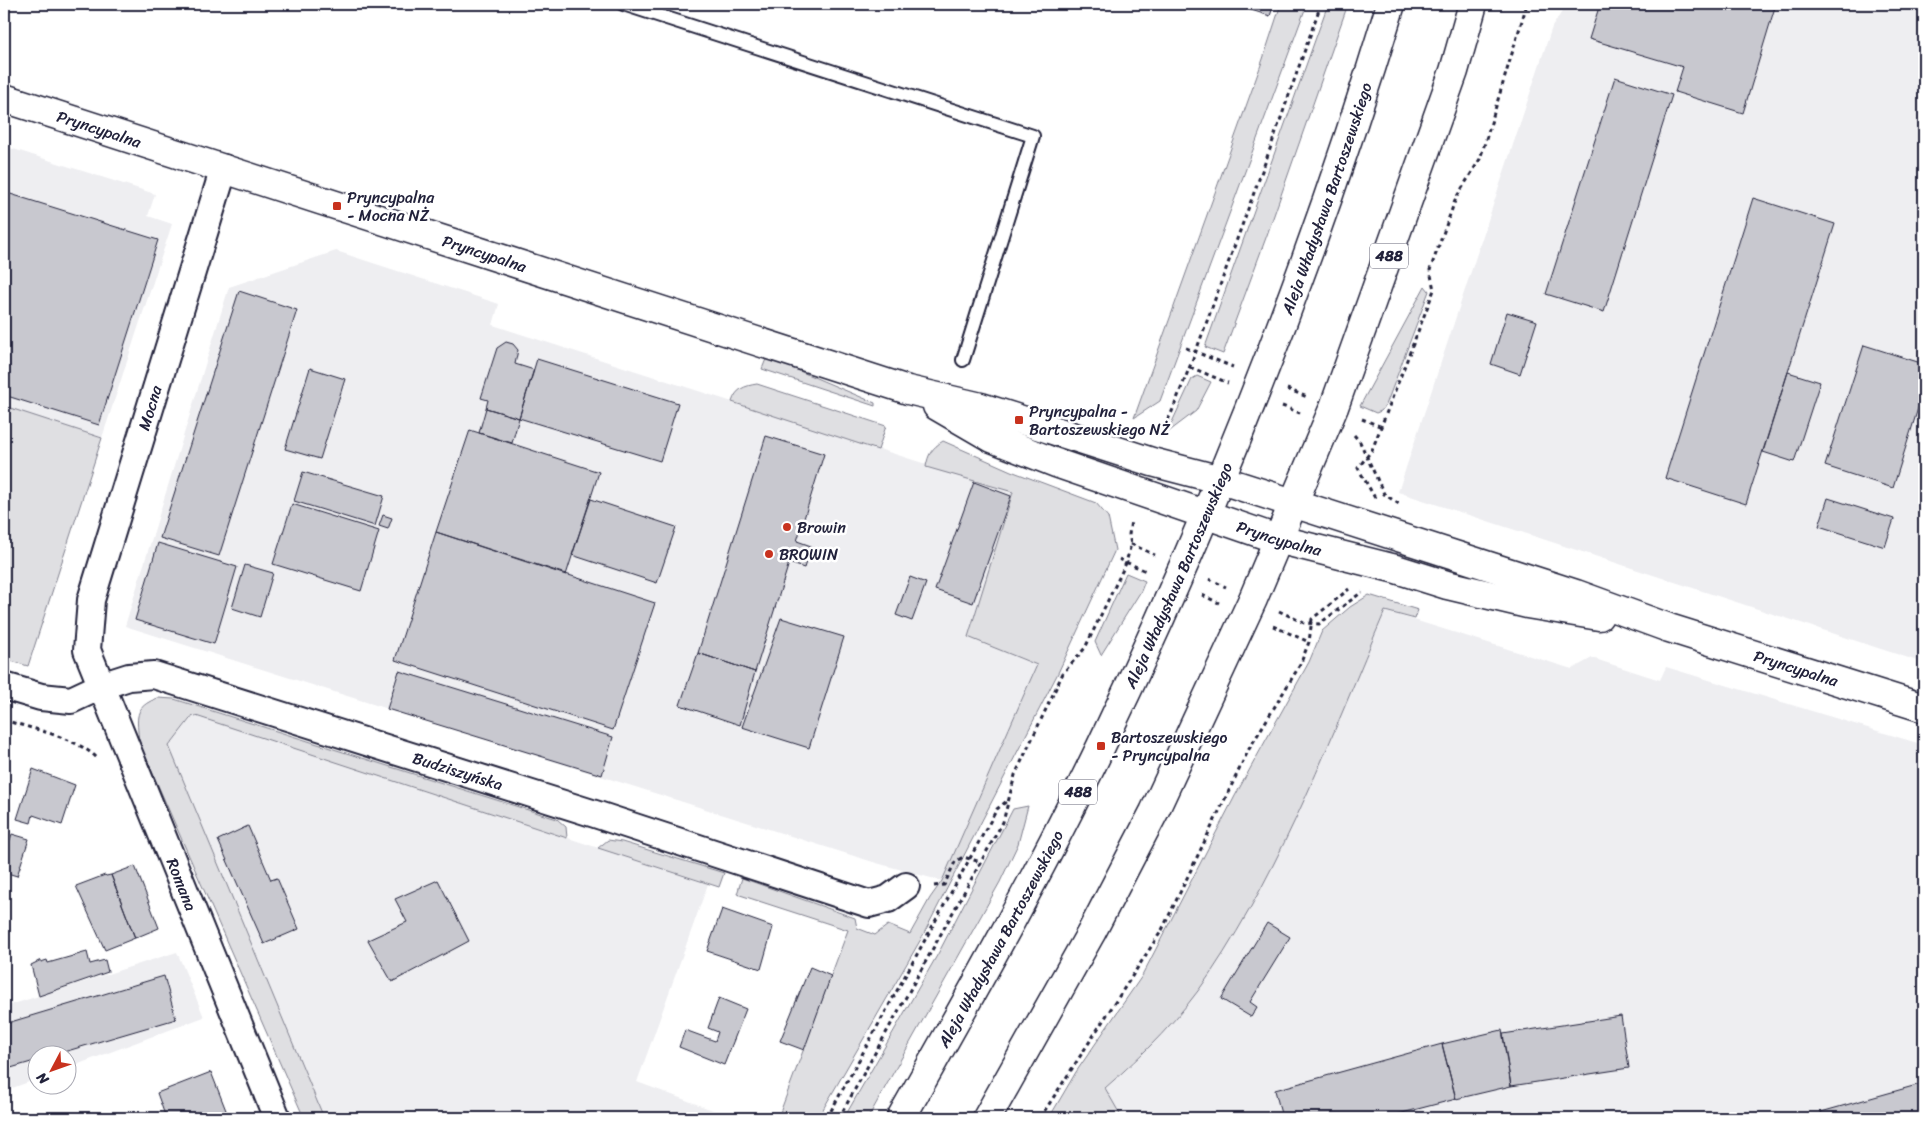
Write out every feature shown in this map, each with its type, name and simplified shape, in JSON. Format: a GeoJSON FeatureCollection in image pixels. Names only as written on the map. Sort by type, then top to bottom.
{"type":"FeatureCollection","features":[{"type":"Feature","properties":{"kind":"street","name":"Aleja Władysława Bartoszewskiego"},"geometry":{"type":"LineString","coordinates":[[901,1118],[991,958],[1101,746],[1221,480],[1262,378],[1344,153],[1391,4]]}},
{"type":"Feature","properties":{"kind":"street","name":"488"},"geometry":{"type":"LineString","coordinates":[[987,1118],[1082,950],[1154,812],[1246,614],[1327,425],[1454,71],[1473,4]]}},
{"type":"Feature","properties":{"kind":"street","name":"Pryncypalna"},"geometry":{"type":"LineString","coordinates":[[4,98],[908,390],[981,408],[1152,462],[1221,480],[1576,594],[1669,628],[1924,708]]}},
{"type":"Feature","properties":{"kind":"street","name":"Mocna"},"geometry":{"type":"LineString","coordinates":[[87,650],[91,600],[224,168]]}},
{"type":"Feature","properties":{"kind":"street","name":"Pryncypalna"},"geometry":{"type":"LineString","coordinates":[[908,390],[992,438],[1056,463],[1277,539],[1396,569],[1447,585],[1527,604],[1669,628]]}},
{"type":"Feature","properties":{"kind":"street","name":"Romana"},"geometry":{"type":"LineString","coordinates":[[87,650],[278,1118]]}},
{"type":"Feature","properties":{"kind":"street","name":"Budziszyńska"},"geometry":{"type":"LineString","coordinates":[[4,686],[41,697],[72,700],[101,686],[129,677],[154,675],[595,814],[869,904],[888,899],[906,886]]}},
{"type":"Feature","properties":{"kind":"lane"},"geometry":{"type":"LineString","coordinates":[[623,4],[1032,136],[963,360]]}},
{"type":"Feature","properties":{"kind":"path"},"geometry":{"type":"LineString","coordinates":[[1152,462],[1159,435],[1196,352],[1267,158],[1320,4]]}},
{"type":"Feature","properties":{"kind":"path"},"geometry":{"type":"LineString","coordinates":[[1368,458],[1382,427],[1434,290],[1430,270],[1456,198],[1480,159],[1527,4]]}},
{"type":"Feature","properties":{"kind":"path"},"geometry":{"type":"LineString","coordinates":[[1356,436],[1384,494],[1404,507]]}},
{"type":"Feature","properties":{"kind":"path"},"geometry":{"type":"LineString","coordinates":[[838,1118],[1003,822],[1015,775],[1063,673],[1085,648],[1126,563],[1131,544],[1129,535],[1131,522],[1142,492]]}},
{"type":"Feature","properties":{"kind":"path"},"geometry":{"type":"LineString","coordinates":[[1119,559],[1309,642]]}},
{"type":"Feature","properties":{"kind":"path"},"geometry":{"type":"LineString","coordinates":[[1040,1118],[1162,930],[1249,749],[1300,665],[1309,642],[1312,624]]}},
{"type":"Feature","properties":{"kind":"path"},"geometry":{"type":"LineString","coordinates":[[4,720],[73,743],[94,755],[100,761]]}},
{"type":"Feature","properties":{"kind":"path"},"geometry":{"type":"LineString","coordinates":[[827,1118],[997,809],[1008,799]]}},
{"type":"Feature","properties":{"kind":"path"},"geometry":{"type":"LineString","coordinates":[[906,886],[944,885],[955,862],[963,857],[981,862]]}},
{"type":"Feature","properties":{"kind":"shaded area"},"geometry":{"type":"Polygon","coordinates":[[[1281,4],[1307,4],[1160,401],[1134,418],[1263,59],[1281,4]]]}},
{"type":"Feature","properties":{"kind":"shaded area"},"geometry":{"type":"Polygon","coordinates":[[[1328,4],[1348,4],[1223,354],[1205,347],[1328,4]]]}},
{"type":"Feature","properties":{"kind":"shaded area"},"geometry":{"type":"Polygon","coordinates":[[[1567,4],[1924,4],[1924,663],[1398,492],[1552,27],[1567,4]]]}},
{"type":"Feature","properties":{"kind":"shaded area"},"geometry":{"type":"Polygon","coordinates":[[[4,146],[155,194],[148,216],[172,224],[102,438],[4,406],[4,146]]]}},
{"type":"Feature","properties":{"kind":"shaded area"},"geometry":{"type":"Polygon","coordinates":[[[336,251],[499,304],[493,325],[1013,492],[968,637],[1037,665],[942,881],[873,862],[125,626],[229,287],[336,251]]]}},
{"type":"Feature","properties":{"kind":"shaded area"},"geometry":{"type":"Polygon","coordinates":[[[1425,286],[1429,291],[1386,405],[1381,411],[1376,413],[1360,406],[1425,286]]]}},
{"type":"Feature","properties":{"kind":"shaded area"},"geometry":{"type":"Polygon","coordinates":[[[766,359],[783,364],[875,403],[875,406],[762,369],[766,359]]]}},
{"type":"Feature","properties":{"kind":"shaded area"},"geometry":{"type":"Polygon","coordinates":[[[1197,376],[1211,382],[1196,411],[1167,433],[1192,379],[1197,376]]]}},
{"type":"Feature","properties":{"kind":"shaded area"},"geometry":{"type":"Polygon","coordinates":[[[757,384],[886,426],[878,450],[732,402],[741,389],[757,384]]]}},
{"type":"Feature","properties":{"kind":"shaded area"},"geometry":{"type":"Polygon","coordinates":[[[4,406],[102,438],[28,666],[4,659],[4,406]]]}},
{"type":"Feature","properties":{"kind":"shaded area"},"geometry":{"type":"Polygon","coordinates":[[[943,441],[1011,471],[1096,503],[1108,517],[1115,550],[1058,673],[921,939],[818,1118],[778,1118],[848,930],[737,894],[742,878],[855,918],[857,928],[875,935],[888,925],[910,934],[942,881],[1037,665],[968,637],[1013,492],[926,467],[931,452],[943,441]]]}},
{"type":"Feature","properties":{"kind":"shaded area"},"geometry":{"type":"Polygon","coordinates":[[[1126,573],[1145,581],[1141,591],[1101,655],[1095,642],[1126,573]]]}},
{"type":"Feature","properties":{"kind":"shaded area"},"geometry":{"type":"Polygon","coordinates":[[[1369,595],[1418,610],[1415,619],[1385,611],[1306,797],[1262,887],[1237,931],[1210,974],[1187,1005],[1148,1049],[1105,1088],[1121,1116],[1110,1118],[1049,1118],[1076,1072],[1142,976],[1235,796],[1309,662],[1322,631],[1350,607],[1369,595]]]}},
{"type":"Feature","properties":{"kind":"shaded area"},"geometry":{"type":"Polygon","coordinates":[[[1385,611],[1572,669],[1592,658],[1660,680],[1666,667],[1924,745],[1924,1118],[1122,1118],[1105,1088],[1134,1063],[1173,1021],[1209,975],[1259,892],[1291,827],[1385,611]]]}},
{"type":"Feature","properties":{"kind":"shaded area"},"geometry":{"type":"Polygon","coordinates":[[[158,698],[174,699],[557,819],[566,827],[567,838],[193,715],[169,746],[324,1118],[304,1118],[139,742],[138,714],[144,705],[158,698]]]}},
{"type":"Feature","properties":{"kind":"shaded area"},"geometry":{"type":"Polygon","coordinates":[[[194,715],[708,884],[637,1082],[734,1118],[324,1118],[169,746],[194,715]]]}},
{"type":"Feature","properties":{"kind":"shaded area"},"geometry":{"type":"Polygon","coordinates":[[[1028,806],[1018,844],[1000,882],[868,1118],[844,1118],[939,952],[1013,809],[1028,806]]]}},
{"type":"Feature","properties":{"kind":"shaded area"},"geometry":{"type":"Polygon","coordinates":[[[608,840],[622,842],[724,873],[719,887],[598,848],[608,840]]]}},
{"type":"Feature","properties":{"kind":"shaded area"},"geometry":{"type":"Polygon","coordinates":[[[177,952],[204,1017],[78,1064],[78,1044],[28,1044],[28,1082],[4,1091],[4,1007],[177,952]]]}},
{"type":"Feature","properties":{"kind":"building"},"geometry":{"type":"Polygon","coordinates":[[[1232,4],[1274,4],[1270,16],[1232,4]]]}},
{"type":"Feature","properties":{"kind":"building"},"geometry":{"type":"Polygon","coordinates":[[[1600,4],[1763,4],[1775,7],[1743,113],[1675,92],[1683,67],[1589,39],[1600,4]]]}},
{"type":"Feature","properties":{"kind":"building"},"geometry":{"type":"Polygon","coordinates":[[[1615,77],[1672,95],[1604,312],[1546,294],[1615,77]]]}},
{"type":"Feature","properties":{"kind":"building"},"geometry":{"type":"Polygon","coordinates":[[[4,192],[158,240],[99,425],[4,395],[4,192]]]}},
{"type":"Feature","properties":{"kind":"building"},"geometry":{"type":"Polygon","coordinates":[[[1753,198],[1835,224],[1746,504],[1665,478],[1753,198]]]}},
{"type":"Feature","properties":{"kind":"building"},"geometry":{"type":"Polygon","coordinates":[[[239,291],[297,310],[219,556],[160,538],[239,291]]]}},
{"type":"Feature","properties":{"kind":"building"},"geometry":{"type":"Polygon","coordinates":[[[1507,312],[1537,321],[1520,374],[1491,364],[1507,312]]]}},
{"type":"Feature","properties":{"kind":"building"},"geometry":{"type":"Polygon","coordinates":[[[506,342],[513,344],[518,350],[515,364],[534,370],[519,418],[486,408],[488,400],[481,398],[497,348],[506,342]]]}},
{"type":"Feature","properties":{"kind":"building"},"geometry":{"type":"Polygon","coordinates":[[[1864,345],[1924,364],[1924,389],[1893,488],[1825,466],[1864,345]]]}},
{"type":"Feature","properties":{"kind":"building"},"geometry":{"type":"Polygon","coordinates":[[[537,359],[678,403],[660,461],[519,418],[537,359]]]}},
{"type":"Feature","properties":{"kind":"building"},"geometry":{"type":"Polygon","coordinates":[[[310,368],[345,379],[320,459],[285,449],[310,368]]]}},
{"type":"Feature","properties":{"kind":"building"},"geometry":{"type":"Polygon","coordinates":[[[1788,372],[1820,382],[1794,462],[1763,452],[1788,372]]]}},
{"type":"Feature","properties":{"kind":"building"},"geometry":{"type":"Polygon","coordinates":[[[486,408],[519,418],[512,443],[479,433],[486,408]]]}},
{"type":"Feature","properties":{"kind":"building"},"geometry":{"type":"Polygon","coordinates":[[[470,430],[599,472],[566,575],[436,532],[470,430]]]}},
{"type":"Feature","properties":{"kind":"building","name":"BROWIN"},"geometry":{"type":"Polygon","coordinates":[[[766,436],[824,454],[797,541],[811,546],[804,568],[789,563],[755,672],[698,653],[766,436]]]}},
{"type":"Feature","properties":{"kind":"building"},"geometry":{"type":"Polygon","coordinates":[[[303,472],[384,496],[375,526],[294,501],[303,472]]]}},
{"type":"Feature","properties":{"kind":"building"},"geometry":{"type":"Polygon","coordinates":[[[974,482],[1011,496],[973,603],[935,590],[974,482]]]}},
{"type":"Feature","properties":{"kind":"building"},"geometry":{"type":"Polygon","coordinates":[[[1828,498],[1894,519],[1885,547],[1819,526],[1828,498]]]}},
{"type":"Feature","properties":{"kind":"building"},"geometry":{"type":"Polygon","coordinates":[[[591,499],[676,527],[657,583],[572,555],[591,499]]]}},
{"type":"Feature","properties":{"kind":"building"},"geometry":{"type":"Polygon","coordinates":[[[292,504],[379,531],[361,591],[273,564],[292,504]]]}},
{"type":"Feature","properties":{"kind":"building"},"geometry":{"type":"Polygon","coordinates":[[[383,515],[392,518],[388,529],[379,526],[383,515]]]}},
{"type":"Feature","properties":{"kind":"building"},"geometry":{"type":"Polygon","coordinates":[[[436,532],[655,603],[613,730],[395,660],[436,532]]]}},
{"type":"Feature","properties":{"kind":"building"},"geometry":{"type":"Polygon","coordinates":[[[158,543],[237,567],[214,644],[135,620],[158,543]]]}},
{"type":"Feature","properties":{"kind":"building"},"geometry":{"type":"Polygon","coordinates":[[[245,565],[273,573],[260,617],[232,608],[245,565]]]}},
{"type":"Feature","properties":{"kind":"building"},"geometry":{"type":"Polygon","coordinates":[[[910,577],[926,583],[912,621],[896,615],[910,577]]]}},
{"type":"Feature","properties":{"kind":"building"},"geometry":{"type":"Polygon","coordinates":[[[781,618],[844,637],[809,748],[742,727],[781,618]]]}},
{"type":"Feature","properties":{"kind":"building"},"geometry":{"type":"Polygon","coordinates":[[[698,653],[755,672],[740,725],[680,705],[698,653]]]}},
{"type":"Feature","properties":{"kind":"building"},"geometry":{"type":"Polygon","coordinates":[[[399,671],[613,737],[602,775],[387,709],[399,671]]]}},
{"type":"Feature","properties":{"kind":"building"},"geometry":{"type":"Polygon","coordinates":[[[33,769],[75,785],[62,825],[33,815],[31,823],[17,819],[33,769]]]}},
{"type":"Feature","properties":{"kind":"building"},"geometry":{"type":"Polygon","coordinates":[[[248,826],[271,880],[277,878],[299,929],[264,944],[218,840],[248,826]]]}},
{"type":"Feature","properties":{"kind":"building"},"geometry":{"type":"Polygon","coordinates":[[[12,834],[29,839],[17,876],[4,872],[4,857],[12,834]]]}},
{"type":"Feature","properties":{"kind":"building"},"geometry":{"type":"Polygon","coordinates":[[[135,866],[159,928],[135,938],[111,875],[135,866]]]}},
{"type":"Feature","properties":{"kind":"building"},"geometry":{"type":"Polygon","coordinates":[[[105,875],[111,875],[135,938],[105,950],[76,886],[105,875]]]}},
{"type":"Feature","properties":{"kind":"building"},"geometry":{"type":"Polygon","coordinates":[[[438,880],[469,941],[392,982],[368,940],[407,922],[395,899],[438,880]]]}},
{"type":"Feature","properties":{"kind":"building"},"geometry":{"type":"Polygon","coordinates":[[[722,909],[773,927],[761,969],[707,951],[722,909]]]}},
{"type":"Feature","properties":{"kind":"building"},"geometry":{"type":"Polygon","coordinates":[[[1267,923],[1290,937],[1250,1002],[1257,1007],[1251,1017],[1221,999],[1267,923]]]}},
{"type":"Feature","properties":{"kind":"building"},"geometry":{"type":"Polygon","coordinates":[[[87,952],[90,964],[105,960],[108,972],[39,996],[31,965],[41,960],[41,962],[47,960],[48,963],[87,952]]]}},
{"type":"Feature","properties":{"kind":"building"},"geometry":{"type":"Polygon","coordinates":[[[810,967],[831,976],[804,1050],[780,1041],[810,967]]]}},
{"type":"Feature","properties":{"kind":"building"},"geometry":{"type":"Polygon","coordinates":[[[164,976],[176,1019],[78,1048],[78,1044],[28,1044],[28,1063],[4,1070],[4,1024],[164,976]]]}},
{"type":"Feature","properties":{"kind":"building"},"geometry":{"type":"Polygon","coordinates":[[[719,998],[746,1009],[724,1065],[679,1047],[685,1030],[715,1041],[718,1032],[708,1028],[719,998]]]}},
{"type":"Feature","properties":{"kind":"building"},"geometry":{"type":"Polygon","coordinates":[[[1621,1016],[1629,1068],[1511,1086],[1503,1034],[1621,1016]]]}},
{"type":"Feature","properties":{"kind":"building"},"geometry":{"type":"Polygon","coordinates":[[[1502,1030],[1511,1086],[1456,1099],[1442,1044],[1502,1030]]]}},
{"type":"Feature","properties":{"kind":"building"},"geometry":{"type":"Polygon","coordinates":[[[1442,1044],[1456,1099],[1383,1118],[1282,1118],[1275,1090],[1442,1044]]]}},
{"type":"Feature","properties":{"kind":"building"},"geometry":{"type":"Polygon","coordinates":[[[211,1072],[229,1118],[166,1118],[157,1093],[211,1072]]]}},
{"type":"Feature","properties":{"kind":"building"},"geometry":{"type":"Polygon","coordinates":[[[1924,1083],[1924,1118],[1822,1118],[1821,1112],[1924,1083]]]}},
{"type":"Feature","properties":{"kind":"place","name":"Pryncypalna - Mocna NŻ"},"geometry":{"type":"Point","coordinates":[337,206]}},
{"type":"Feature","properties":{"kind":"place","name":"Pryncypalna - Bartoszewskiego NŻ"},"geometry":{"type":"Point","coordinates":[1019,420]}},
{"type":"Feature","properties":{"kind":"place","name":"Browin"},"geometry":{"type":"Point","coordinates":[787,527]}},
{"type":"Feature","properties":{"kind":"place","name":"BROWIN"},"geometry":{"type":"Point","coordinates":[769,554]}},
{"type":"Feature","properties":{"kind":"place","name":"Bartoszewskiego - Pryncypalna"},"geometry":{"type":"Point","coordinates":[1101,746]}}]}
